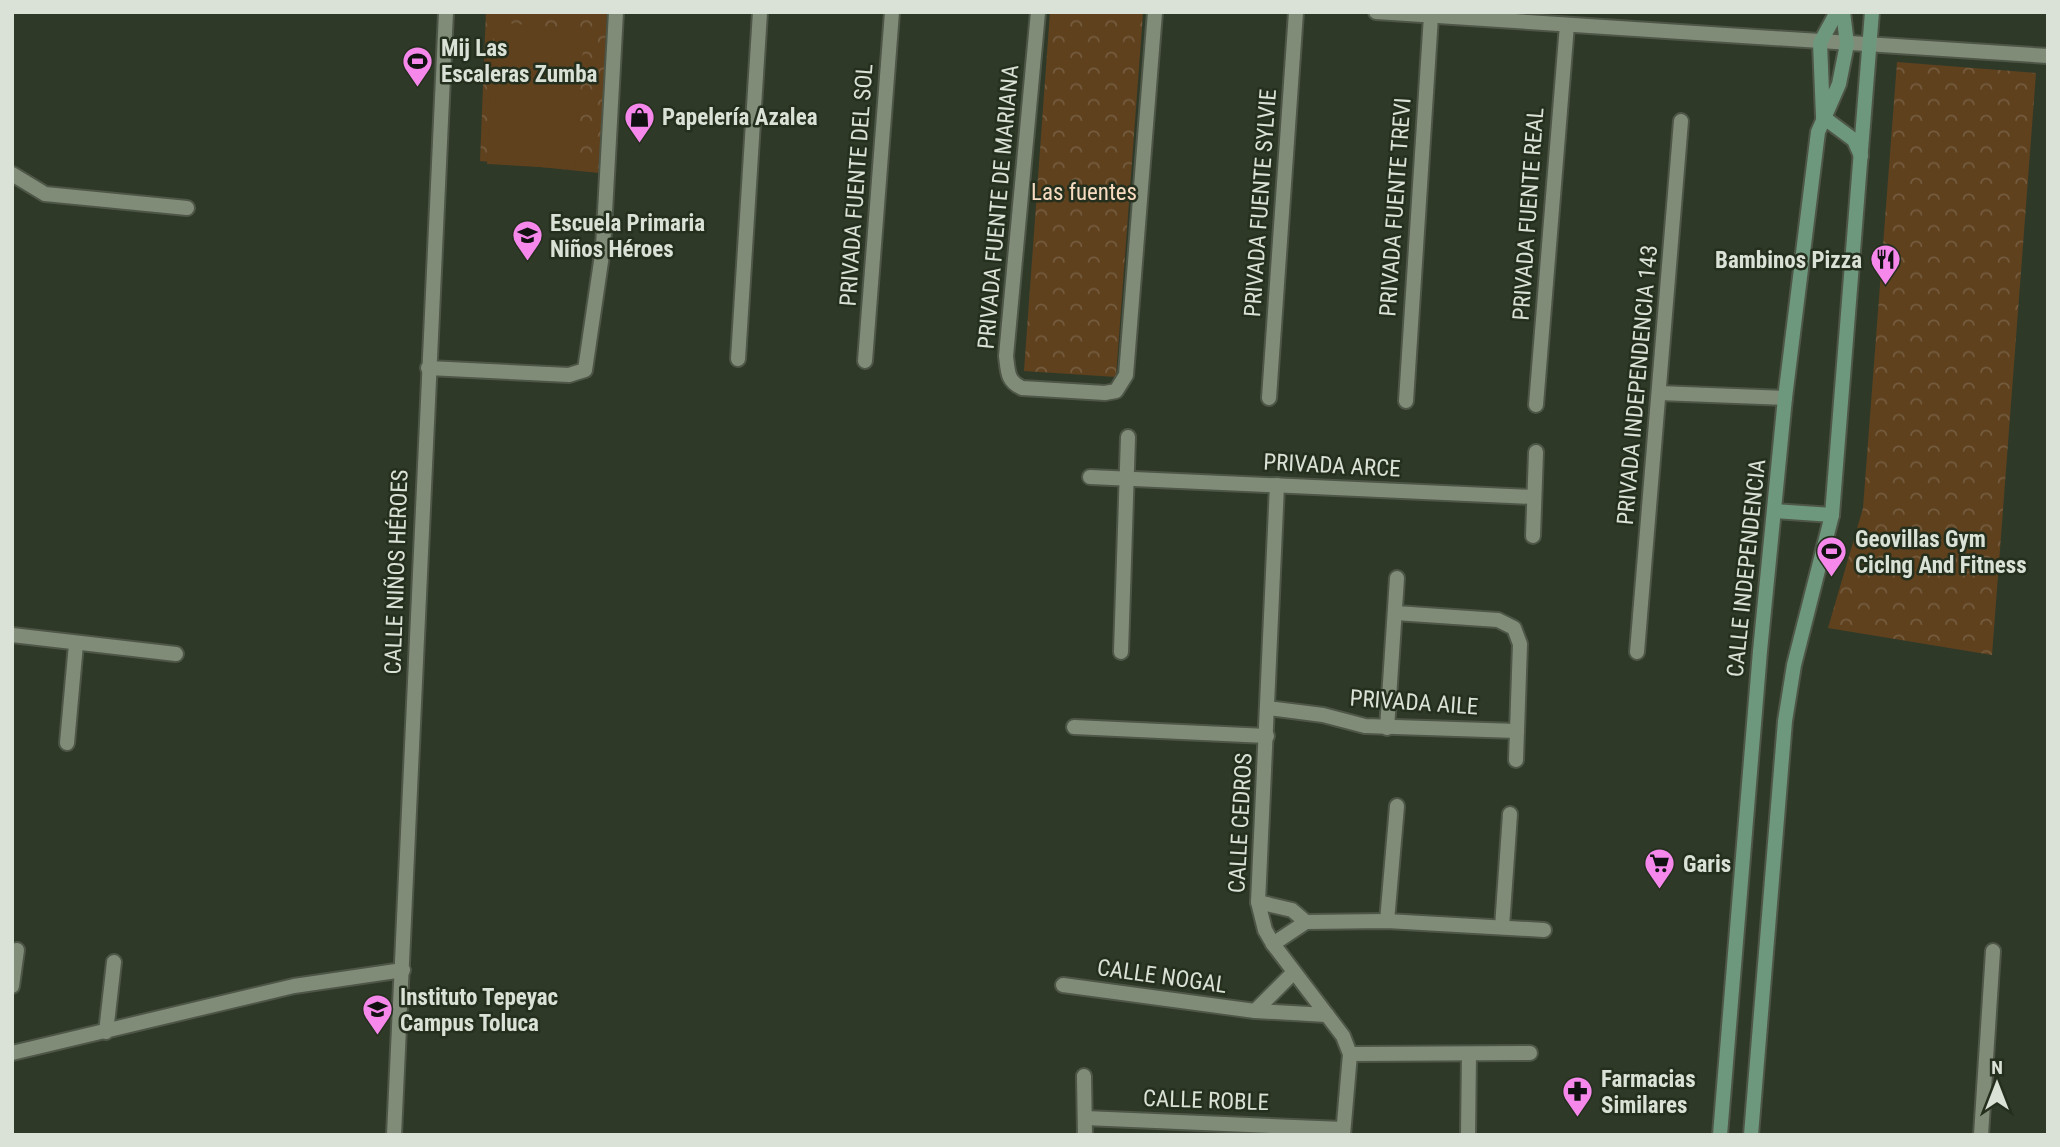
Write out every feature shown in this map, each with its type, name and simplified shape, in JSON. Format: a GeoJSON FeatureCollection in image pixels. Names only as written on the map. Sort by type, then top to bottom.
{"type":"FeatureCollection","features":[{"type":"Feature","properties":{"kind":"main road"},"geometry":{"type":"LineString","coordinates":[[1837,12],[1820,43],[1823,117],[1854,140],[1863,160]]}},
{"type":"Feature","properties":{"kind":"main road","name":"CALLE INDEPENDENCIA"},"geometry":{"type":"LineString","coordinates":[[1720,1135],[1760,651],[1785,398],[1823,117],[1839,84],[1847,44],[1843,12]]}},
{"type":"Feature","properties":{"kind":"main road"},"geometry":{"type":"LineString","coordinates":[[1751,1135],[1785,721],[1794,665],[1832,515],[1850,263],[1863,160],[1872,12]]}},
{"type":"Feature","properties":{"kind":"main road"},"geometry":{"type":"LineString","coordinates":[[1775,511],[1832,515]]}},
{"type":"Feature","properties":{"kind":"street","name":"CALLE NIÑOS HÉROES"},"geometry":{"type":"LineString","coordinates":[[394,1135],[446,12]]}},
{"type":"Feature","properties":{"kind":"street"},"geometry":{"type":"LineString","coordinates":[[428,368],[569,375],[585,370],[603,248],[616,12]]}},
{"type":"Feature","properties":{"kind":"street"},"geometry":{"type":"LineString","coordinates":[[738,359],[760,12]]}},
{"type":"Feature","properties":{"kind":"street","name":"PRIVADA FUENTE DEL SOL"},"geometry":{"type":"LineString","coordinates":[[865,361],[892,12]]}},
{"type":"Feature","properties":{"kind":"street","name":"PRIVADA FUENTE DE MARIANA"},"geometry":{"type":"LineString","coordinates":[[1038,12],[1006,356],[1008,373],[1012,383],[1031,389],[1105,393],[1116,390],[1126,375],[1155,12]]}},
{"type":"Feature","properties":{"kind":"street","name":"PRIVADA FUENTE SYLVIE"},"geometry":{"type":"LineString","coordinates":[[1269,398],[1296,12]]}},
{"type":"Feature","properties":{"kind":"street"},"geometry":{"type":"LineString","coordinates":[[1376,12],[1432,16],[1527,17],[1567,25],[2048,56]]}},
{"type":"Feature","properties":{"kind":"street","name":"PRIVADA FUENTE TREVI"},"geometry":{"type":"LineString","coordinates":[[1406,401],[1432,16]]}},
{"type":"Feature","properties":{"kind":"street","name":"PRIVADA FUENTE REAL"},"geometry":{"type":"LineString","coordinates":[[1536,405],[1567,25]]}},
{"type":"Feature","properties":{"kind":"street","name":"PRIVADA INDEPENDENCIA 143"},"geometry":{"type":"LineString","coordinates":[[1637,652],[1681,121]]}},
{"type":"Feature","properties":{"kind":"street"},"geometry":{"type":"LineString","coordinates":[[12,174],[45,194],[187,208]]}},
{"type":"Feature","properties":{"kind":"street"},"geometry":{"type":"LineString","coordinates":[[1659,393],[1785,398]]}},
{"type":"Feature","properties":{"kind":"street"},"geometry":{"type":"LineString","coordinates":[[1121,652],[1128,437]]}},
{"type":"Feature","properties":{"kind":"street"},"geometry":{"type":"LineString","coordinates":[[1533,536],[1536,452]]}},
{"type":"Feature","properties":{"kind":"street","name":"PRIVADA ARCE"},"geometry":{"type":"LineString","coordinates":[[1090,477],[1534,497]]}},
{"type":"Feature","properties":{"kind":"street","name":"CALLE CEDROS"},"geometry":{"type":"LineString","coordinates":[[1278,485],[1258,902],[1265,930],[1273,944],[1343,1036],[1350,1054]]}},
{"type":"Feature","properties":{"kind":"street"},"geometry":{"type":"LineString","coordinates":[[1387,728],[1398,578]]}},
{"type":"Feature","properties":{"kind":"street"},"geometry":{"type":"LineString","coordinates":[[1395,613],[1498,620],[1514,628],[1520,644],[1516,760]]}},
{"type":"Feature","properties":{"kind":"street"},"geometry":{"type":"LineString","coordinates":[[12,635],[176,654]]}},
{"type":"Feature","properties":{"kind":"street"},"geometry":{"type":"LineString","coordinates":[[67,743],[76,644]]}},
{"type":"Feature","properties":{"kind":"street","name":"PRIVADA AILE"},"geometry":{"type":"LineString","coordinates":[[1268,708],[1387,728],[1517,731]]}},
{"type":"Feature","properties":{"kind":"street"},"geometry":{"type":"LineString","coordinates":[[1074,727],[1267,736]]}},
{"type":"Feature","properties":{"kind":"street"},"geometry":{"type":"LineString","coordinates":[[1387,921],[1397,806]]}},
{"type":"Feature","properties":{"kind":"street"},"geometry":{"type":"LineString","coordinates":[[1502,927],[1510,814]]}},
{"type":"Feature","properties":{"kind":"street"},"geometry":{"type":"LineString","coordinates":[[1258,902],[1292,910],[1306,922]]}},
{"type":"Feature","properties":{"kind":"street"},"geometry":{"type":"LineString","coordinates":[[1273,944],[1306,922],[1387,921],[1544,930]]}},
{"type":"Feature","properties":{"kind":"street"},"geometry":{"type":"LineString","coordinates":[[12,986],[17,950]]}},
{"type":"Feature","properties":{"kind":"street"},"geometry":{"type":"LineString","coordinates":[[1982,1135],[1993,951]]}},
{"type":"Feature","properties":{"kind":"street"},"geometry":{"type":"LineString","coordinates":[[106,1032],[114,962]]}},
{"type":"Feature","properties":{"kind":"street"},"geometry":{"type":"LineString","coordinates":[[12,1053],[294,986],[403,970]]}},
{"type":"Feature","properties":{"kind":"street","name":"CALLE NOGAL"},"geometry":{"type":"LineString","coordinates":[[1255,1011],[1294,972]]}},
{"type":"Feature","properties":{"kind":"street","name":"CALLE NOGAL"},"geometry":{"type":"LineString","coordinates":[[1063,985],[1255,1011],[1328,1015]]}},
{"type":"Feature","properties":{"kind":"street"},"geometry":{"type":"LineString","coordinates":[[1343,1132],[1350,1054],[1530,1053]]}},
{"type":"Feature","properties":{"kind":"street"},"geometry":{"type":"LineString","coordinates":[[1468,1135],[1469,1054]]}},
{"type":"Feature","properties":{"kind":"street"},"geometry":{"type":"LineString","coordinates":[[1084,1076],[1084,1135]]}},
{"type":"Feature","properties":{"kind":"street","name":"CALLE ROBLE"},"geometry":{"type":"LineString","coordinates":[[1085,1118],[1218,1128],[1343,1132]]}},
{"type":"Feature","properties":{"kind":"green space"},"geometry":{"type":"Polygon","coordinates":[[[486,12],[607,12],[599,173],[480,161],[486,12]]]}},
{"type":"Feature","properties":{"kind":"green space","name":"Las fuentes"},"geometry":{"type":"Polygon","coordinates":[[[1050,12],[1143,13],[1116,377],[1024,371],[1050,12]]]}},
{"type":"Feature","properties":{"kind":"green space"},"geometry":{"type":"Polygon","coordinates":[[[495,22],[584,30],[575,169],[487,164],[495,22]]]}},
{"type":"Feature","properties":{"kind":"green space"},"geometry":{"type":"Polygon","coordinates":[[[1897,62],[2036,73],[1992,655],[1828,628],[1863,508],[1897,62]]]}},
{"type":"Feature","properties":{"kind":"place","name":"Mij Las Escaleras Zumba"},"geometry":{"type":"Point","coordinates":[418,88]}},
{"type":"Feature","properties":{"kind":"place","name":"Papelería Azalea"},"geometry":{"type":"Point","coordinates":[639,144]}},
{"type":"Feature","properties":{"kind":"place","name":"Escuela Primaria Niños Héroes"},"geometry":{"type":"Point","coordinates":[527,263]}},
{"type":"Feature","properties":{"kind":"place","name":"Bambinos Pizza"},"geometry":{"type":"Point","coordinates":[1885,287]}},
{"type":"Feature","properties":{"kind":"place","name":"Geovillas Gym Ciclng And Fitness"},"geometry":{"type":"Point","coordinates":[1832,579]}},
{"type":"Feature","properties":{"kind":"place","name":"Garis"},"geometry":{"type":"Point","coordinates":[1660,891]}},
{"type":"Feature","properties":{"kind":"place","name":"Instituto Tepeyac Campus Toluca"},"geometry":{"type":"Point","coordinates":[377,1037]}},
{"type":"Feature","properties":{"kind":"place","name":"Farmacias Similares"},"geometry":{"type":"Point","coordinates":[1578,1119]}}]}
